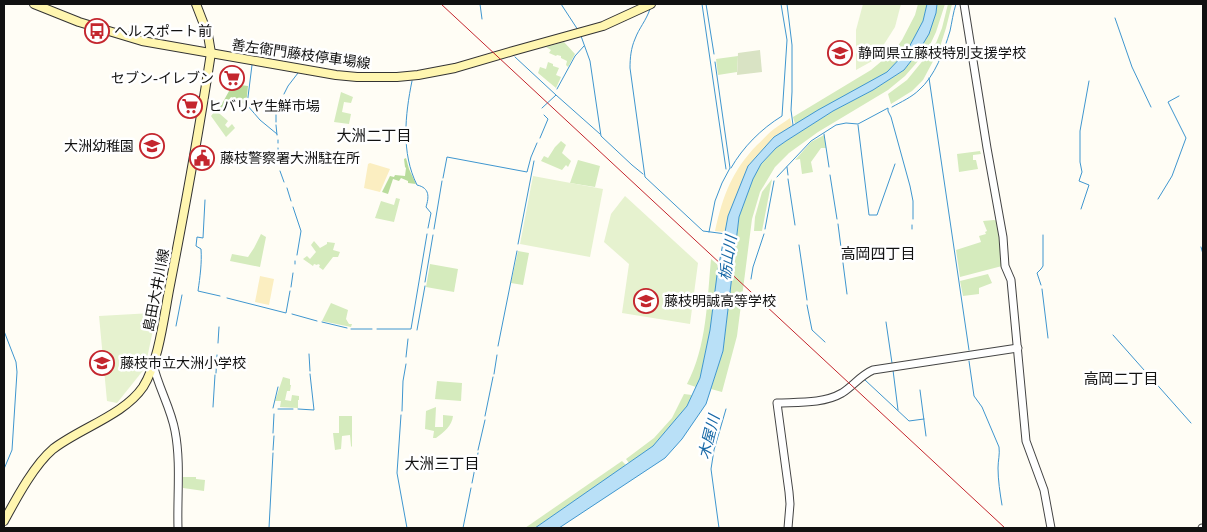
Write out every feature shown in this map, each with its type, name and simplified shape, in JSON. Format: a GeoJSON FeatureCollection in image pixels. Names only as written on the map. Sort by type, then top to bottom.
{"type":"FeatureCollection","features":[{"type":"Feature","properties":{"kind":"main road","name":"善左衛門藤枝停車場線"},"geometry":{"type":"LineString","coordinates":[[34,4],[79,22],[142,41],[357,77],[397,77],[455,68],[603,26],[650,4]]}},
{"type":"Feature","properties":{"kind":"main road","name":"島田大井川線"},"geometry":{"type":"LineString","coordinates":[[4,521],[20,492],[42,461],[67,439],[123,407],[135,398],[154,364],[187,193],[211,53],[208,35],[196,4]]}},
{"type":"Feature","properties":{"kind":"street"},"geometry":{"type":"LineString","coordinates":[[964,4],[1003,237],[1005,266],[1010,280],[1026,440],[1044,490],[1051,528]]}},
{"type":"Feature","properties":{"kind":"street"},"geometry":{"type":"LineString","coordinates":[[788,528],[790,492],[777,403],[822,400],[833,397],[873,370],[1018,348]]}},
{"type":"Feature","properties":{"kind":"street"},"geometry":{"type":"LineString","coordinates":[[154,364],[156,378],[173,422],[177,444],[178,528]]}},
{"type":"Feature","properties":{"kind":"green space"},"geometry":{"type":"Polygon","coordinates":[[[863,4],[901,4],[895,27],[874,60],[856,70],[856,30],[863,4]]]}},
{"type":"Feature","properties":{"kind":"green space"},"geometry":{"type":"Polygon","coordinates":[[[918,4],[927,4],[923,21],[907,51],[887,72],[795,124],[793,117],[871,70],[895,50],[915,15],[918,4]]]}},
{"type":"Feature","properties":{"kind":"green space"},"geometry":{"type":"Polygon","coordinates":[[[937,4],[945,4],[936,32],[929,47],[905,76],[888,90],[818,132],[789,153],[775,167],[760,192],[752,219],[737,336],[722,392],[711,389],[723,351],[739,217],[753,179],[761,164],[776,148],[786,141],[904,70],[936,13],[937,4]]]}},
{"type":"Feature","properties":{"kind":"green space"},"geometry":{"type":"Polygon","coordinates":[[[948,4],[952,4],[939,50],[923,80],[912,91],[891,104],[888,94],[907,80],[936,43],[948,4]]]}},
{"type":"Feature","properties":{"kind":"green space"},"geometry":{"type":"Polygon","coordinates":[[[564,42],[575,54],[568,67],[566,65],[567,61],[561,58],[561,56],[549,53],[551,50],[546,47],[564,42]]]}},
{"type":"Feature","properties":{"kind":"green space"},"geometry":{"type":"Polygon","coordinates":[[[760,50],[762,72],[737,75],[738,53],[760,50]]]}},
{"type":"Feature","properties":{"kind":"green space"},"geometry":{"type":"Polygon","coordinates":[[[738,56],[737,72],[718,75],[716,59],[738,56]]]}},
{"type":"Feature","properties":{"kind":"green space"},"geometry":{"type":"Polygon","coordinates":[[[548,62],[559,68],[556,75],[561,77],[556,88],[538,73],[540,67],[546,69],[548,62]]]}},
{"type":"Feature","properties":{"kind":"green space"},"geometry":{"type":"Polygon","coordinates":[[[233,84],[248,86],[246,105],[231,97],[222,110],[219,109],[233,84]]]}},
{"type":"Feature","properties":{"kind":"green space"},"geometry":{"type":"Polygon","coordinates":[[[341,92],[353,97],[351,103],[344,102],[342,112],[351,114],[349,124],[334,122],[341,92]]]}},
{"type":"Feature","properties":{"kind":"green space"},"geometry":{"type":"Polygon","coordinates":[[[215,111],[228,121],[225,125],[228,128],[232,124],[235,128],[226,137],[211,116],[215,111]]]}},
{"type":"Feature","properties":{"kind":"green space"},"geometry":{"type":"Polygon","coordinates":[[[824,135],[826,148],[821,148],[811,162],[813,172],[802,174],[800,159],[795,160],[811,142],[824,135]]]}},
{"type":"Feature","properties":{"kind":"green space"},"geometry":{"type":"Polygon","coordinates":[[[561,141],[566,145],[562,153],[571,161],[568,167],[566,165],[562,170],[541,161],[544,156],[548,158],[561,141]]]}},
{"type":"Feature","properties":{"kind":"green space"},"geometry":{"type":"Polygon","coordinates":[[[980,151],[981,154],[973,155],[973,160],[976,160],[978,169],[959,172],[957,154],[980,151]]]}},
{"type":"Feature","properties":{"kind":"green space"},"geometry":{"type":"Polygon","coordinates":[[[406,158],[416,184],[408,183],[408,181],[401,178],[399,181],[393,179],[388,194],[382,192],[390,176],[405,176],[404,159],[406,158]]]}},
{"type":"Feature","properties":{"kind":"green space"},"geometry":{"type":"Polygon","coordinates":[[[578,160],[600,166],[595,187],[570,183],[578,160]]]}},
{"type":"Feature","properties":{"kind":"green space"},"geometry":{"type":"Polygon","coordinates":[[[533,176],[603,189],[590,257],[520,244],[533,176]]]}},
{"type":"Feature","properties":{"kind":"green space"},"geometry":{"type":"Polygon","coordinates":[[[772,179],[762,231],[754,231],[755,217],[762,192],[772,179]]]}},
{"type":"Feature","properties":{"kind":"green space"},"geometry":{"type":"Polygon","coordinates":[[[625,196],[698,263],[690,324],[622,313],[629,264],[604,242],[611,214],[625,196]]]}},
{"type":"Feature","properties":{"kind":"green space"},"geometry":{"type":"Polygon","coordinates":[[[396,198],[400,199],[394,222],[375,218],[381,201],[394,205],[396,198]]]}},
{"type":"Feature","properties":{"kind":"green space"},"geometry":{"type":"Polygon","coordinates":[[[983,221],[997,221],[1000,235],[1002,266],[960,277],[956,250],[981,242],[979,236],[986,234],[985,232],[987,231],[983,221]]]}},
{"type":"Feature","properties":{"kind":"green space"},"geometry":{"type":"Polygon","coordinates":[[[261,234],[266,237],[260,267],[230,261],[232,254],[248,257],[261,234]]]}},
{"type":"Feature","properties":{"kind":"green space"},"geometry":{"type":"Polygon","coordinates":[[[314,241],[320,248],[327,244],[327,242],[335,243],[333,250],[340,252],[338,257],[333,257],[323,270],[319,267],[320,265],[314,264],[313,266],[303,259],[307,256],[310,259],[316,252],[311,245],[314,241]]]}},
{"type":"Feature","properties":{"kind":"green space"},"geometry":{"type":"Polygon","coordinates":[[[518,251],[529,253],[523,285],[511,283],[518,251]]]}},
{"type":"Feature","properties":{"kind":"green space"},"geometry":{"type":"Polygon","coordinates":[[[711,259],[719,266],[710,330],[700,378],[696,387],[687,384],[699,354],[702,339],[711,259]]]}},
{"type":"Feature","properties":{"kind":"green space"},"geometry":{"type":"Polygon","coordinates":[[[430,264],[458,269],[454,292],[426,287],[430,264]]]}},
{"type":"Feature","properties":{"kind":"green space"},"geometry":{"type":"Polygon","coordinates":[[[988,274],[992,283],[979,288],[979,294],[963,296],[960,281],[988,274]]]}},
{"type":"Feature","properties":{"kind":"green space"},"geometry":{"type":"Polygon","coordinates":[[[331,303],[348,310],[346,319],[349,324],[352,324],[351,327],[322,321],[331,303]]]}},
{"type":"Feature","properties":{"kind":"green space"},"geometry":{"type":"Polygon","coordinates":[[[152,313],[154,325],[145,368],[117,403],[107,401],[99,316],[152,313]]]}},
{"type":"Feature","properties":{"kind":"green space"},"geometry":{"type":"Polygon","coordinates":[[[283,377],[290,379],[291,385],[285,400],[291,401],[292,395],[299,396],[298,408],[280,407],[281,401],[275,401],[283,377]]]}},
{"type":"Feature","properties":{"kind":"green space"},"geometry":{"type":"Polygon","coordinates":[[[437,381],[462,383],[461,401],[435,399],[437,381]]]}},
{"type":"Feature","properties":{"kind":"green space"},"geometry":{"type":"Polygon","coordinates":[[[684,394],[692,395],[687,406],[653,446],[629,463],[626,459],[654,438],[672,418],[684,394]]]}},
{"type":"Feature","properties":{"kind":"green space"},"geometry":{"type":"Polygon","coordinates":[[[436,407],[435,427],[443,427],[443,415],[453,416],[447,428],[436,438],[433,438],[434,431],[425,429],[426,411],[436,407]]]}},
{"type":"Feature","properties":{"kind":"green space"},"geometry":{"type":"Polygon","coordinates":[[[339,416],[352,416],[352,447],[350,435],[342,436],[341,449],[335,450],[333,433],[339,433],[339,416]]]}},
{"type":"Feature","properties":{"kind":"green space"},"geometry":{"type":"Polygon","coordinates":[[[622,461],[626,465],[535,528],[525,528],[622,461]]]}},
{"type":"Feature","properties":{"kind":"green space"},"geometry":{"type":"Polygon","coordinates":[[[183,477],[196,477],[196,479],[205,480],[204,491],[183,488],[183,477]]]}},
{"type":"Feature","properties":{"kind":"sand"},"geometry":{"type":"Polygon","coordinates":[[[790,118],[792,126],[774,137],[748,166],[725,232],[715,231],[725,195],[741,164],[770,132],[790,118]]]}},
{"type":"Feature","properties":{"kind":"sand"},"geometry":{"type":"Polygon","coordinates":[[[368,164],[390,169],[380,192],[364,188],[368,164]]]}},
{"type":"Feature","properties":{"kind":"sand"},"geometry":{"type":"Polygon","coordinates":[[[260,276],[274,279],[269,305],[255,302],[260,276]]]}},
{"type":"Feature","properties":{"kind":"water","name":"栃山川"},"geometry":{"type":"Polygon","coordinates":[[[927,4],[937,4],[929,34],[904,70],[786,141],[776,148],[761,164],[753,179],[739,217],[723,351],[706,404],[682,439],[665,458],[559,528],[535,528],[653,446],[687,406],[700,378],[710,330],[717,275],[728,216],[748,166],[774,137],[887,72],[907,51],[923,21],[927,4]]]}},
{"type":"Feature","properties":{"kind":"waterway"},"geometry":{"type":"LineString","coordinates":[[480,4],[482,19]]}},
{"type":"Feature","properties":{"kind":"waterway"},"geometry":{"type":"LineString","coordinates":[[561,4],[578,30]]}},
{"type":"Feature","properties":{"kind":"waterway"},"geometry":{"type":"LineString","coordinates":[[702,4],[726,169]]}},
{"type":"Feature","properties":{"kind":"waterway"},"geometry":{"type":"LineString","coordinates":[[706,4],[714,54]]}},
{"type":"Feature","properties":{"kind":"waterway"},"geometry":{"type":"LineString","coordinates":[[731,168],[753,139],[782,116],[787,40],[781,4]]}},
{"type":"Feature","properties":{"kind":"waterway"},"geometry":{"type":"LineString","coordinates":[[787,4],[792,45],[791,110],[793,125]]}},
{"type":"Feature","properties":{"kind":"waterway"},"geometry":{"type":"LineString","coordinates":[[892,107],[916,93],[930,78],[948,39],[956,4]]}},
{"type":"Feature","properties":{"kind":"waterway","name":"栃山川"},"geometry":{"type":"LineString","coordinates":[[650,9],[634,42],[630,64],[645,177],[703,231],[726,234]]}},
{"type":"Feature","properties":{"kind":"waterway"},"geometry":{"type":"LineString","coordinates":[[1115,18],[1132,67],[1151,107]]}},
{"type":"Feature","properties":{"kind":"waterway"},"geometry":{"type":"LineString","coordinates":[[581,36],[590,61],[601,136],[643,174]]}},
{"type":"Feature","properties":{"kind":"waterway"},"geometry":{"type":"LineString","coordinates":[[557,89],[575,56],[584,46]]}},
{"type":"Feature","properties":{"kind":"waterway"},"geometry":{"type":"LineString","coordinates":[[515,57],[556,95],[542,108]]}},
{"type":"Feature","properties":{"kind":"waterway"},"geometry":{"type":"LineString","coordinates":[[709,232],[715,201],[730,168],[715,62]]}},
{"type":"Feature","properties":{"kind":"waterway"},"geometry":{"type":"LineString","coordinates":[[252,65],[247,105],[260,120],[277,134]]}},
{"type":"Feature","properties":{"kind":"waterway"},"geometry":{"type":"LineString","coordinates":[[284,94],[298,73]]}},
{"type":"Feature","properties":{"kind":"waterway"},"geometry":{"type":"LineString","coordinates":[[929,78],[969,350]]}},
{"type":"Feature","properties":{"kind":"waterway"},"geometry":{"type":"LineString","coordinates":[[412,81],[406,120],[408,160],[417,185],[424,188],[428,193],[426,207],[431,213],[428,228]]}},
{"type":"Feature","properties":{"kind":"waterway"},"geometry":{"type":"LineString","coordinates":[[1081,209],[1089,185],[1079,181],[1082,172],[1080,162],[1080,131],[1089,81]]}},
{"type":"Feature","properties":{"kind":"waterway"},"geometry":{"type":"LineString","coordinates":[[556,95],[600,134]]}},
{"type":"Feature","properties":{"kind":"waterway"},"geometry":{"type":"LineString","coordinates":[[1158,199],[1172,176],[1186,138],[1168,102],[1179,96]]}},
{"type":"Feature","properties":{"kind":"waterway"},"geometry":{"type":"LineString","coordinates":[[277,113],[279,107]]}},
{"type":"Feature","properties":{"kind":"waterway"},"geometry":{"type":"LineString","coordinates":[[777,177],[811,141],[836,125],[846,123],[858,124],[888,108],[910,186],[913,201],[913,219]]}},
{"type":"Feature","properties":{"kind":"waterway"},"geometry":{"type":"LineString","coordinates":[[276,115],[276,122]]}},
{"type":"Feature","properties":{"kind":"waterway"},"geometry":{"type":"LineString","coordinates":[[540,138],[548,119],[544,115]]}},
{"type":"Feature","properties":{"kind":"waterway"},"geometry":{"type":"LineString","coordinates":[[276,125],[277,135]]}},
{"type":"Feature","properties":{"kind":"waterway"},"geometry":{"type":"LineString","coordinates":[[858,125],[869,215],[877,215],[895,164]]}},
{"type":"Feature","properties":{"kind":"waterway"},"geometry":{"type":"LineString","coordinates":[[824,134],[829,167]]}},
{"type":"Feature","properties":{"kind":"waterway"},"geometry":{"type":"LineString","coordinates":[[443,178],[447,157],[527,172],[537,143]]}},
{"type":"Feature","properties":{"kind":"waterway"},"geometry":{"type":"LineString","coordinates":[[278,148],[279,165]]}},
{"type":"Feature","properties":{"kind":"waterway"},"geometry":{"type":"LineString","coordinates":[[518,244],[534,161]]}},
{"type":"Feature","properties":{"kind":"waterway"},"geometry":{"type":"LineString","coordinates":[[787,167],[788,175]]}},
{"type":"Feature","properties":{"kind":"waterway"},"geometry":{"type":"LineString","coordinates":[[280,171],[284,182]]}},
{"type":"Feature","properties":{"kind":"waterway"},"geometry":{"type":"LineString","coordinates":[[830,175],[837,219]]}},
{"type":"Feature","properties":{"kind":"waterway"},"geometry":{"type":"LineString","coordinates":[[788,179],[795,225]]}},
{"type":"Feature","properties":{"kind":"waterway"},"geometry":{"type":"LineString","coordinates":[[434,229],[442,181]]}},
{"type":"Feature","properties":{"kind":"waterway"},"geometry":{"type":"LineString","coordinates":[[765,229],[774,181]]}},
{"type":"Feature","properties":{"kind":"waterway"},"geometry":{"type":"LineString","coordinates":[[287,188],[291,201]]}},
{"type":"Feature","properties":{"kind":"waterway"},"geometry":{"type":"LineString","coordinates":[[205,200],[203,238],[197,237],[196,246],[201,249],[198,291],[220,296]]}},
{"type":"Feature","properties":{"kind":"waterway"},"geometry":{"type":"LineString","coordinates":[[293,207],[301,231],[297,255]]}},
{"type":"Feature","properties":{"kind":"waterway"},"geometry":{"type":"LineString","coordinates":[[838,224],[847,294]]}},
{"type":"Feature","properties":{"kind":"waterway"},"geometry":{"type":"LineString","coordinates":[[377,329],[411,329],[427,234]]}},
{"type":"Feature","properties":{"kind":"waterway"},"geometry":{"type":"LineString","coordinates":[[751,279],[764,234]]}},
{"type":"Feature","properties":{"kind":"waterway"},"geometry":{"type":"LineString","coordinates":[[425,282],[433,235]]}},
{"type":"Feature","properties":{"kind":"waterway"},"geometry":{"type":"LineString","coordinates":[[1041,285],[1037,273],[1043,266],[1043,235]]}},
{"type":"Feature","properties":{"kind":"waterway"},"geometry":{"type":"LineString","coordinates":[[799,245],[807,300]]}},
{"type":"Feature","properties":{"kind":"waterway"},"geometry":{"type":"LineString","coordinates":[[1201,247],[1203,254]]}},
{"type":"Feature","properties":{"kind":"waterway"},"geometry":{"type":"LineString","coordinates":[[498,346],[517,251]]}},
{"type":"Feature","properties":{"kind":"waterway"},"geometry":{"type":"LineString","coordinates":[[291,287],[293,273]]}},
{"type":"Feature","properties":{"kind":"waterway"},"geometry":{"type":"LineString","coordinates":[[417,330],[425,286]]}},
{"type":"Feature","properties":{"kind":"waterway"},"geometry":{"type":"LineString","coordinates":[[1042,289],[1048,338]]}},
{"type":"Feature","properties":{"kind":"waterway"},"geometry":{"type":"LineString","coordinates":[[227,298],[286,313],[290,291]]}},
{"type":"Feature","properties":{"kind":"waterway"},"geometry":{"type":"LineString","coordinates":[[176,326],[182,295]]}},
{"type":"Feature","properties":{"kind":"waterway"},"geometry":{"type":"LineString","coordinates":[[807,305],[812,330],[825,342]]}},
{"type":"Feature","properties":{"kind":"waterway"},"geometry":{"type":"LineString","coordinates":[[292,314],[317,321]]}},
{"type":"Feature","properties":{"kind":"waterway"},"geometry":{"type":"LineString","coordinates":[[322,322],[347,328]]}},
{"type":"Feature","properties":{"kind":"waterway"},"geometry":{"type":"LineString","coordinates":[[886,322],[892,363]]}},
{"type":"Feature","properties":{"kind":"waterway"},"geometry":{"type":"LineString","coordinates":[[218,343],[219,327]]}},
{"type":"Feature","properties":{"kind":"waterway"},"geometry":{"type":"LineString","coordinates":[[351,329],[372,329]]}},
{"type":"Feature","properties":{"kind":"waterway"},"geometry":{"type":"LineString","coordinates":[[4,331],[16,362],[17,372],[12,450],[4,469]]}},
{"type":"Feature","properties":{"kind":"waterway"},"geometry":{"type":"LineString","coordinates":[[1113,335],[1191,423]]}},
{"type":"Feature","properties":{"kind":"waterway"},"geometry":{"type":"LineString","coordinates":[[406,357],[408,339]]}},
{"type":"Feature","properties":{"kind":"waterway"},"geometry":{"type":"LineString","coordinates":[[309,354],[310,371]]}},
{"type":"Feature","properties":{"kind":"waterway"},"geometry":{"type":"LineString","coordinates":[[216,373],[217,355]]}},
{"type":"Feature","properties":{"kind":"waterway"},"geometry":{"type":"LineString","coordinates":[[494,374],[497,355]]}},
{"type":"Feature","properties":{"kind":"waterway"},"geometry":{"type":"LineString","coordinates":[[969,361],[974,396],[982,407],[999,447],[998,473],[1002,505]]}},
{"type":"Feature","properties":{"kind":"waterway"},"geometry":{"type":"LineString","coordinates":[[402,411],[403,381],[406,364]]}},
{"type":"Feature","properties":{"kind":"waterway"},"geometry":{"type":"LineString","coordinates":[[893,370],[898,410]]}},
{"type":"Feature","properties":{"kind":"waterway"},"geometry":{"type":"LineString","coordinates":[[298,409],[314,410],[310,374]]}},
{"type":"Feature","properties":{"kind":"waterway"},"geometry":{"type":"LineString","coordinates":[[213,407],[215,375]]}},
{"type":"Feature","properties":{"kind":"waterway"},"geometry":{"type":"LineString","coordinates":[[485,416],[493,377]]}},
{"type":"Feature","properties":{"kind":"waterway"},"geometry":{"type":"LineString","coordinates":[[865,380],[909,421],[924,419]]}},
{"type":"Feature","properties":{"kind":"waterway"},"geometry":{"type":"LineString","coordinates":[[273,408],[278,387]]}},
{"type":"Feature","properties":{"kind":"waterway"},"geometry":{"type":"LineString","coordinates":[[920,390],[926,436]]}},
{"type":"Feature","properties":{"kind":"waterway"},"geometry":{"type":"LineString","coordinates":[[278,409],[293,409]]}},
{"type":"Feature","properties":{"kind":"waterway","name":"木屋川"},"geometry":{"type":"LineString","coordinates":[[719,528],[711,469],[714,450],[726,409]]}},
{"type":"Feature","properties":{"kind":"waterway"},"geometry":{"type":"LineString","coordinates":[[273,433],[274,414]]}},
{"type":"Feature","properties":{"kind":"waterway"},"geometry":{"type":"LineString","coordinates":[[401,415],[397,473],[407,528]]}},
{"type":"Feature","properties":{"kind":"waterway"},"geometry":{"type":"LineString","coordinates":[[478,450],[485,420]]}},
{"type":"Feature","properties":{"kind":"waterway"},"geometry":{"type":"LineString","coordinates":[[273,450],[274,436]]}},
{"type":"Feature","properties":{"kind":"waterway"},"geometry":{"type":"LineString","coordinates":[[269,528],[273,453]]}},
{"type":"Feature","properties":{"kind":"waterway"},"geometry":{"type":"LineString","coordinates":[[472,483],[478,453]]}},
{"type":"Feature","properties":{"kind":"waterway"},"geometry":{"type":"LineString","coordinates":[[463,528],[471,488]]}},
{"type":"Feature","properties":{"kind":"railway"},"geometry":{"type":"LineString","coordinates":[[441,4],[1005,528]]}},
{"type":"Feature","properties":{"kind":"place","name":"ヘルスポート前"},"geometry":{"type":"Point","coordinates":[97,31]}},
{"type":"Feature","properties":{"kind":"place","name":"静岡県立藤枝特別支援学校"},"geometry":{"type":"Point","coordinates":[840,53]}},
{"type":"Feature","properties":{"kind":"place","name":"セブン-イレブン"},"geometry":{"type":"Point","coordinates":[232,78]}},
{"type":"Feature","properties":{"kind":"place","name":"ヒバリヤ生鮮市場"},"geometry":{"type":"Point","coordinates":[190,106]}},
{"type":"Feature","properties":{"kind":"place","name":"大洲幼稚園"},"geometry":{"type":"Point","coordinates":[152,146]}},
{"type":"Feature","properties":{"kind":"place","name":"藤枝警察署大洲駐在所"},"geometry":{"type":"Point","coordinates":[202,158]}},
{"type":"Feature","properties":{"kind":"place","name":"藤枝明誠高等学校"},"geometry":{"type":"Point","coordinates":[646,301]}},
{"type":"Feature","properties":{"kind":"place","name":"藤枝市立大洲小学校"},"geometry":{"type":"Point","coordinates":[102,363]}},
{"type":"Feature","properties":{"kind":"district","name":"大洲二丁目"},"geometry":{"type":"Point","coordinates":[374,136]}},
{"type":"Feature","properties":{"kind":"district","name":"高岡四丁目"},"geometry":{"type":"Point","coordinates":[878,254]}},
{"type":"Feature","properties":{"kind":"district","name":"高岡二丁目"},"geometry":{"type":"Point","coordinates":[1121,379]}},
{"type":"Feature","properties":{"kind":"district","name":"大洲三丁目"},"geometry":{"type":"Point","coordinates":[442,464]}}]}
